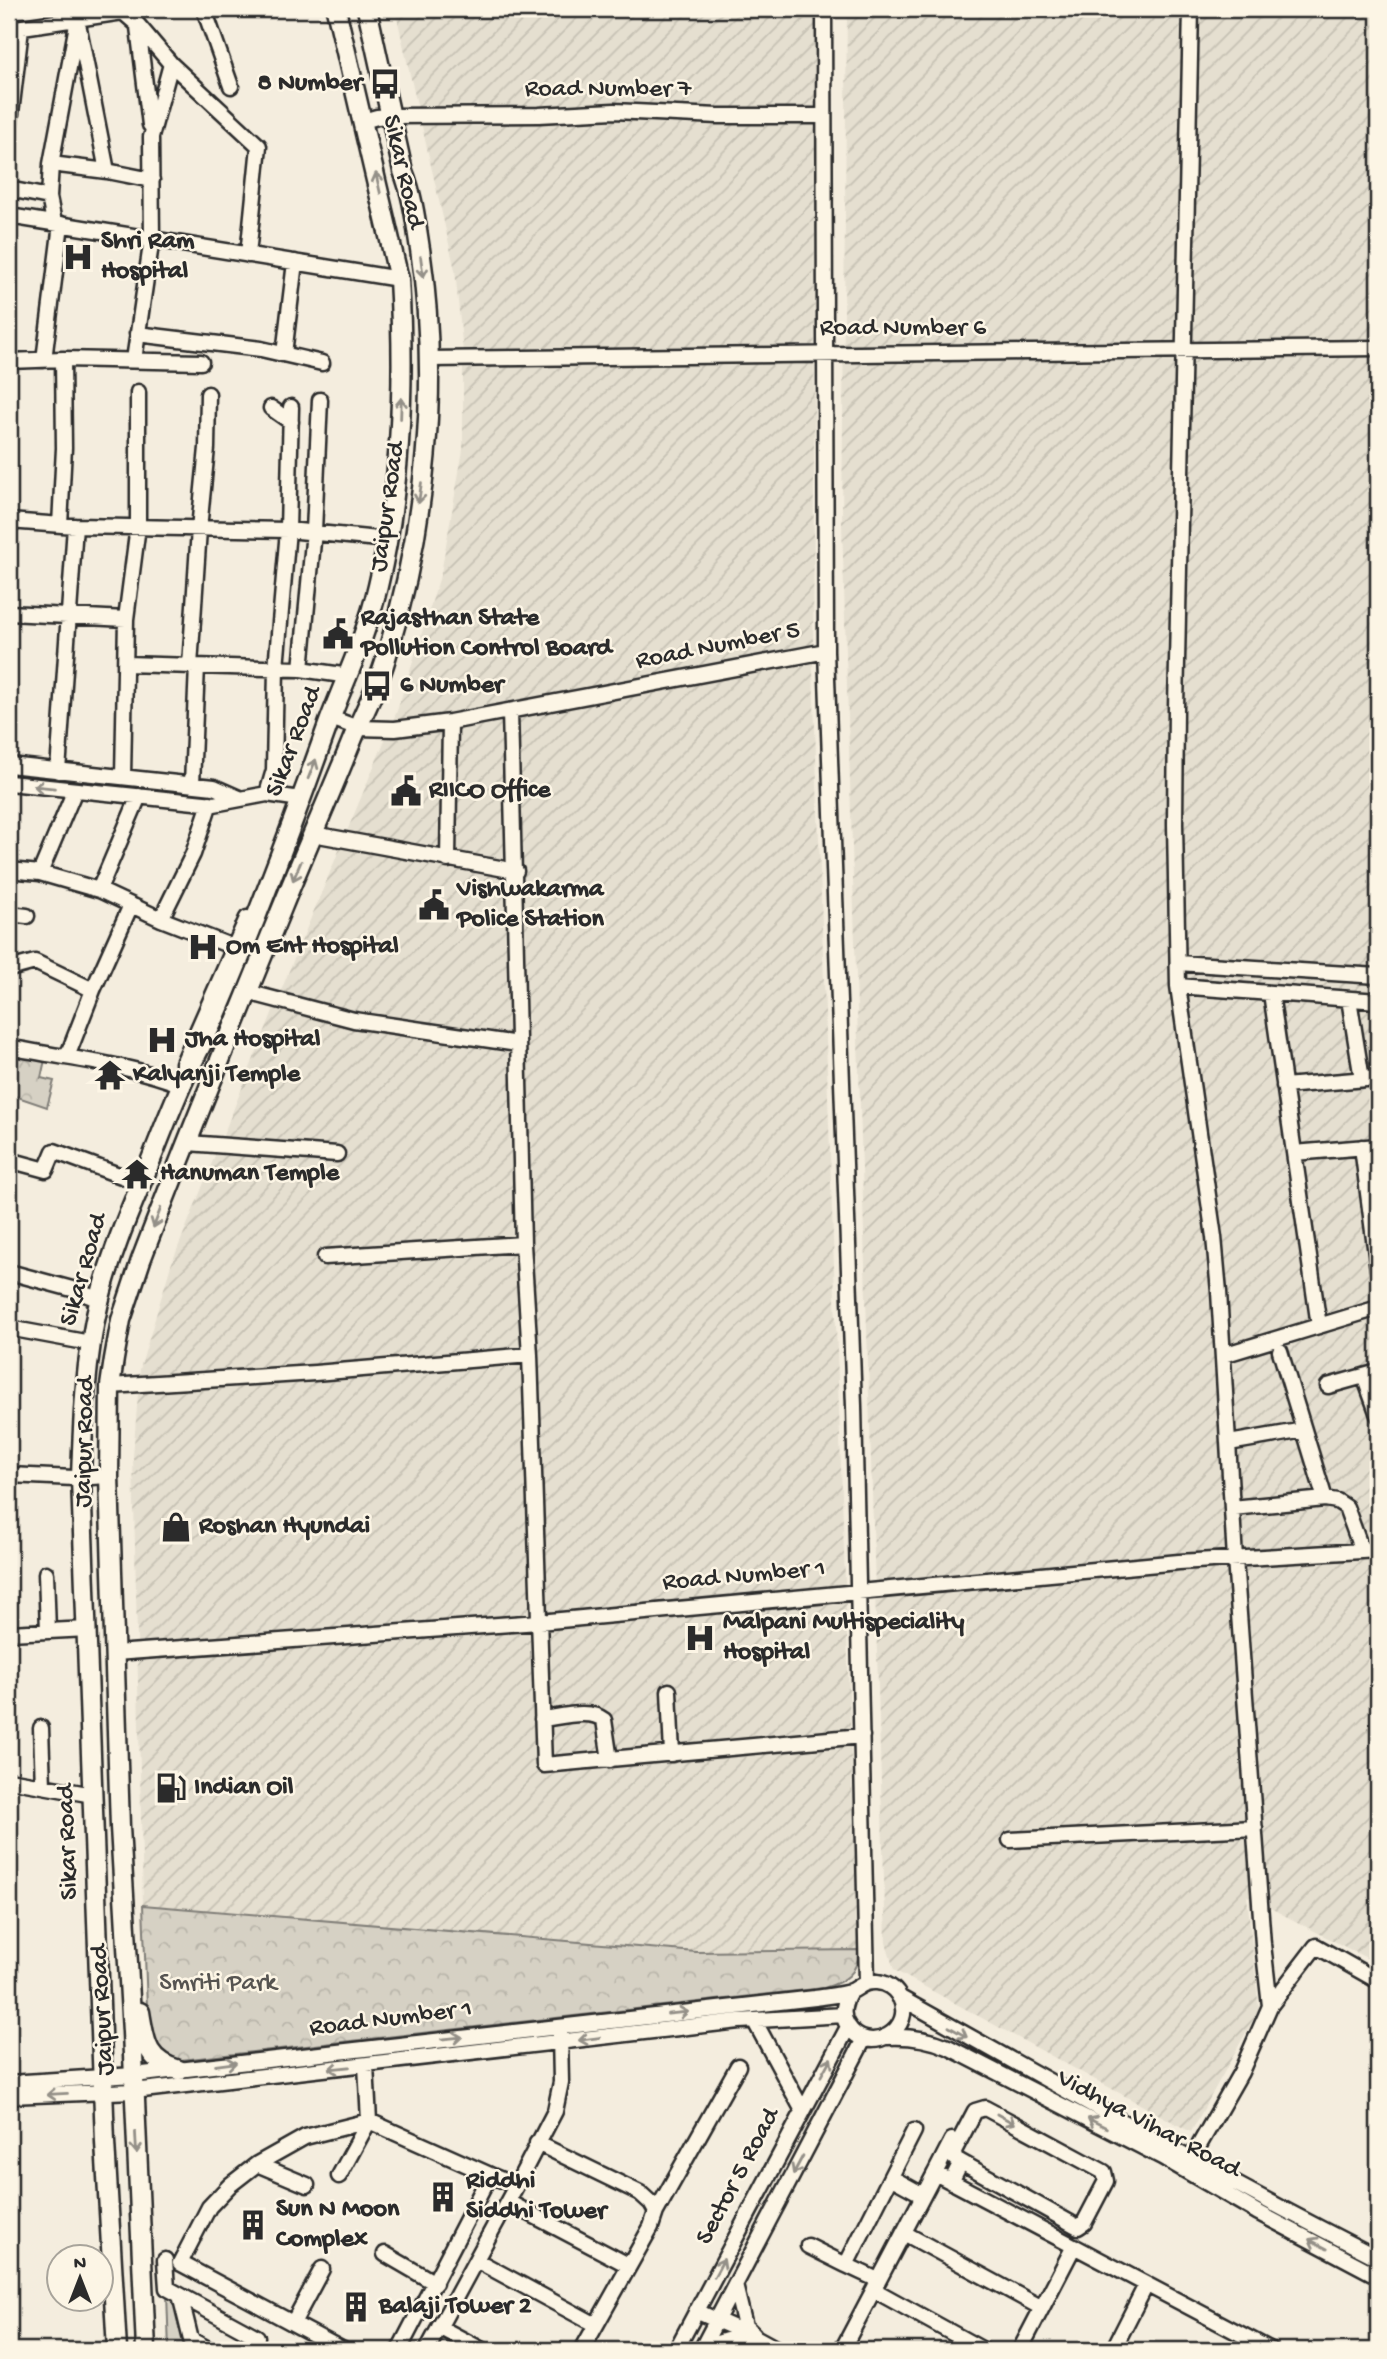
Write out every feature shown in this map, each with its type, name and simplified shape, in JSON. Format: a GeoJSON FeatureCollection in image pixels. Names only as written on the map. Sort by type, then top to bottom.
{"type":"FeatureCollection","features":[{"type":"Feature","properties":{"kind":"main road","name":"Sikar Road"},"geometry":{"type":"LineString","coordinates":[[117,2350],[102,2083],[78,1478],[87,1343],[96,1298],[137,1184],[178,1083],[219,1008],[238,949],[285,843],[361,644],[378,587],[388,540],[400,447],[399,279],[336,9]]}},
{"type":"Feature","properties":{"kind":"main road","name":"Jaipur Road"},"geometry":{"type":"LineString","coordinates":[[146,2350],[120,1827],[109,1476],[110,1386],[124,1310],[141,1260],[247,992],[377,686],[407,574],[422,476],[429,329],[410,187],[403,171],[367,9]]}},
{"type":"Feature","properties":{"kind":"main road"},"geometry":{"type":"LineString","coordinates":[[130,2003],[140,2009],[147,2046],[152,2056],[179,2070]]}},
{"type":"Feature","properties":{"kind":"street"},"geometry":{"type":"LineString","coordinates":[[9,130],[15,29],[139,9]]}},
{"type":"Feature","properties":{"kind":"street"},"geometry":{"type":"LineString","coordinates":[[204,9],[231,86]]}},
{"type":"Feature","properties":{"kind":"street"},"geometry":{"type":"LineString","coordinates":[[824,9],[826,651],[853,1406],[867,1982]]}},
{"type":"Feature","properties":{"kind":"street"},"geometry":{"type":"LineString","coordinates":[[1191,9],[1175,747],[1178,986],[1214,1237],[1263,1944],[1270,2006]]}},
{"type":"Feature","properties":{"kind":"street"},"geometry":{"type":"LineString","coordinates":[[123,10],[171,64],[259,146],[248,255]]}},
{"type":"Feature","properties":{"kind":"street"},"geometry":{"type":"LineString","coordinates":[[44,360],[58,223],[49,197],[51,164],[78,19]]}},
{"type":"Feature","properties":{"kind":"street"},"geometry":{"type":"LineString","coordinates":[[78,19],[107,171]]}},
{"type":"Feature","properties":{"kind":"street"},"geometry":{"type":"LineString","coordinates":[[134,360],[152,238],[151,137],[138,25]]}},
{"type":"Feature","properties":{"kind":"street"},"geometry":{"type":"LineString","coordinates":[[151,137],[171,64]]}},
{"type":"Feature","properties":{"kind":"street","name":"Road Number 7"},"geometry":{"type":"LineString","coordinates":[[363,121],[391,116],[539,115],[614,111],[718,116],[824,116]]}},
{"type":"Feature","properties":{"kind":"street"},"geometry":{"type":"LineString","coordinates":[[51,164],[152,180]]}},
{"type":"Feature","properties":{"kind":"street"},"geometry":{"type":"LineString","coordinates":[[9,189],[49,197]]}},
{"type":"Feature","properties":{"kind":"street"},"geometry":{"type":"LineString","coordinates":[[9,216],[399,279]]}},
{"type":"Feature","properties":{"kind":"street"},"geometry":{"type":"LineString","coordinates":[[284,355],[295,262]]}},
{"type":"Feature","properties":{"kind":"street"},"geometry":{"type":"LineString","coordinates":[[137,334],[196,340],[322,363]]}},
{"type":"Feature","properties":{"kind":"street","name":"Road Number 6"},"geometry":{"type":"LineString","coordinates":[[428,359],[1378,348]]}},
{"type":"Feature","properties":{"kind":"street"},"geometry":{"type":"LineString","coordinates":[[58,771],[68,616],[63,359]]}},
{"type":"Feature","properties":{"kind":"street"},"geometry":{"type":"LineString","coordinates":[[9,361],[63,359],[201,362]]}},
{"type":"Feature","properties":{"kind":"street"},"geometry":{"type":"LineString","coordinates":[[99,890],[131,796],[125,778],[125,664],[126,620],[138,526],[138,392]]}},
{"type":"Feature","properties":{"kind":"street"},"geometry":{"type":"LineString","coordinates":[[192,785],[198,528],[207,447],[208,394]]}},
{"type":"Feature","properties":{"kind":"street"},"geometry":{"type":"LineString","coordinates":[[302,669],[314,531],[320,400]]}},
{"type":"Feature","properties":{"kind":"street"},"geometry":{"type":"LineString","coordinates":[[267,794],[274,770],[276,668],[288,530],[291,415],[271,408]]}},
{"type":"Feature","properties":{"kind":"street"},"geometry":{"type":"LineString","coordinates":[[9,521],[314,531],[388,540]]}},
{"type":"Feature","properties":{"kind":"street"},"geometry":{"type":"LineString","coordinates":[[9,613],[126,620]]}},
{"type":"Feature","properties":{"kind":"street","name":"Road Number 5"},"geometry":{"type":"LineString","coordinates":[[331,718],[358,728],[394,729],[450,722],[826,651]]}},
{"type":"Feature","properties":{"kind":"street"},"geometry":{"type":"LineString","coordinates":[[125,664],[302,669],[349,676]]}},
{"type":"Feature","properties":{"kind":"street"},"geometry":{"type":"LineString","coordinates":[[510,711],[523,1244],[530,1355],[544,1765],[862,1736]]}},
{"type":"Feature","properties":{"kind":"street"},"geometry":{"type":"LineString","coordinates":[[448,860],[450,722]]}},
{"type":"Feature","properties":{"kind":"street"},"geometry":{"type":"LineString","coordinates":[[9,765],[214,787],[239,798]]}},
{"type":"Feature","properties":{"kind":"street"},"geometry":{"type":"LineString","coordinates":[[9,783],[210,803],[267,794],[300,799]]}},
{"type":"Feature","properties":{"kind":"street"},"geometry":{"type":"LineString","coordinates":[[40,873],[75,790]]}},
{"type":"Feature","properties":{"kind":"street"},"geometry":{"type":"LineString","coordinates":[[161,919],[193,854],[210,803]]}},
{"type":"Feature","properties":{"kind":"street"},"geometry":{"type":"LineString","coordinates":[[313,834],[516,872]]}},
{"type":"Feature","properties":{"kind":"street"},"geometry":{"type":"LineString","coordinates":[[9,870],[40,873],[99,890],[161,919],[238,949]]}},
{"type":"Feature","properties":{"kind":"street"},"geometry":{"type":"LineString","coordinates":[[66,1057],[131,905]]}},
{"type":"Feature","properties":{"kind":"street"},"geometry":{"type":"LineString","coordinates":[[9,914],[27,916]]}},
{"type":"Feature","properties":{"kind":"street"},"geometry":{"type":"LineString","coordinates":[[9,970],[35,962],[93,990]]}},
{"type":"Feature","properties":{"kind":"street"},"geometry":{"type":"LineString","coordinates":[[1178,963],[1378,976]]}},
{"type":"Feature","properties":{"kind":"street"},"geometry":{"type":"LineString","coordinates":[[1178,986],[1378,1001]]}},
{"type":"Feature","properties":{"kind":"street"},"geometry":{"type":"LineString","coordinates":[[247,992],[354,1020],[518,1044]]}},
{"type":"Feature","properties":{"kind":"street"},"geometry":{"type":"LineString","coordinates":[[1271,993],[1319,1326]]}},
{"type":"Feature","properties":{"kind":"street"},"geometry":{"type":"LineString","coordinates":[[1349,999],[1362,1079]]}},
{"type":"Feature","properties":{"kind":"street"},"geometry":{"type":"LineString","coordinates":[[9,1047],[165,1078],[178,1083]]}},
{"type":"Feature","properties":{"kind":"street"},"geometry":{"type":"LineString","coordinates":[[1284,1086],[1378,1078]]}},
{"type":"Feature","properties":{"kind":"street"},"geometry":{"type":"LineString","coordinates":[[188,1143],[337,1154]]}},
{"type":"Feature","properties":{"kind":"street"},"geometry":{"type":"LineString","coordinates":[[1294,1153],[1378,1146]]}},
{"type":"Feature","properties":{"kind":"street"},"geometry":{"type":"LineString","coordinates":[[1362,1147],[1374,1202],[1378,1270]]}},
{"type":"Feature","properties":{"kind":"street"},"geometry":{"type":"LineString","coordinates":[[9,1160],[46,1170],[54,1151],[137,1184]]}},
{"type":"Feature","properties":{"kind":"street"},"geometry":{"type":"LineString","coordinates":[[325,1257],[523,1244]]}},
{"type":"Feature","properties":{"kind":"street"},"geometry":{"type":"LineString","coordinates":[[9,1272],[96,1298]]}},
{"type":"Feature","properties":{"kind":"street"},"geometry":{"type":"LineString","coordinates":[[1223,1354],[1378,1308]]}},
{"type":"Feature","properties":{"kind":"street"},"geometry":{"type":"LineString","coordinates":[[9,1328],[87,1343]]}},
{"type":"Feature","properties":{"kind":"street"},"geometry":{"type":"LineString","coordinates":[[1280,1351],[1325,1499]]}},
{"type":"Feature","properties":{"kind":"street"},"geometry":{"type":"LineString","coordinates":[[110,1386],[315,1373],[530,1355]]}},
{"type":"Feature","properties":{"kind":"street"},"geometry":{"type":"LineString","coordinates":[[1328,1386],[1371,1374],[1378,1415]]}},
{"type":"Feature","properties":{"kind":"street"},"geometry":{"type":"LineString","coordinates":[[1229,1443],[1304,1430]]}},
{"type":"Feature","properties":{"kind":"street"},"geometry":{"type":"LineString","coordinates":[[9,1475],[78,1478],[109,1476]]}},
{"type":"Feature","properties":{"kind":"street"},"geometry":{"type":"LineString","coordinates":[[1232,1508],[1325,1499],[1336,1501],[1346,1507],[1362,1551]]}},
{"type":"Feature","properties":{"kind":"street","name":"Road Number 1"},"geometry":{"type":"LineString","coordinates":[[115,1653],[539,1622],[1179,1562],[1378,1550]]}},
{"type":"Feature","properties":{"kind":"street"},"geometry":{"type":"LineString","coordinates":[[46,1573],[48,1631]]}},
{"type":"Feature","properties":{"kind":"street"},"geometry":{"type":"LineString","coordinates":[[9,1633],[84,1629]]}},
{"type":"Feature","properties":{"kind":"street"},"geometry":{"type":"LineString","coordinates":[[669,1691],[672,1754]]}},
{"type":"Feature","properties":{"kind":"street"},"geometry":{"type":"LineString","coordinates":[[542,1719],[587,1715],[600,1717],[604,1720],[610,1760]]}},
{"type":"Feature","properties":{"kind":"street"},"geometry":{"type":"LineString","coordinates":[[41,1728],[43,1786]]}},
{"type":"Feature","properties":{"kind":"street"},"geometry":{"type":"LineString","coordinates":[[9,1780],[90,1794]]}},
{"type":"Feature","properties":{"kind":"street"},"geometry":{"type":"LineString","coordinates":[[1010,1840],[1255,1828]]}},
{"type":"Feature","properties":{"kind":"street"},"geometry":{"type":"LineString","coordinates":[[1188,2165],[1241,2072],[1270,2006],[1316,1946],[1378,1981]]}},
{"type":"Feature","properties":{"kind":"street"},"geometry":{"type":"LineString","coordinates":[[867,1982],[886,1984],[900,1997],[902,2016],[898,2028],[881,2040],[864,2039],[846,2021],[845,2002],[851,1991],[867,1982]]}},
{"type":"Feature","properties":{"kind":"street","name":"Road Number 1"},"geometry":{"type":"LineString","coordinates":[[134,2083],[179,2070],[815,1998],[851,1991]]}},
{"type":"Feature","properties":{"kind":"street","name":"Vidhya Vihar Road"},"geometry":{"type":"LineString","coordinates":[[900,1997],[1188,2165],[1257,2212],[1378,2276]]}},
{"type":"Feature","properties":{"kind":"street"},"geometry":{"type":"LineString","coordinates":[[754,2020],[802,2109]]}},
{"type":"Feature","properties":{"kind":"street","name":"Road Number 1"},"geometry":{"type":"LineString","coordinates":[[102,2083],[134,2083],[366,2065],[754,2020],[846,2021]]}},
{"type":"Feature","properties":{"kind":"street","name":"Sector 5 Road"},"geometry":{"type":"LineString","coordinates":[[676,2350],[846,2021]]}},
{"type":"Feature","properties":{"kind":"street"},"geometry":{"type":"LineString","coordinates":[[427,2350],[555,2111],[561,2082],[559,2026]]}},
{"type":"Feature","properties":{"kind":"street","name":"Vidhya Vihar Road"},"geometry":{"type":"LineString","coordinates":[[888,2037],[904,2036],[934,2041],[948,2047],[1263,2199],[1378,2258]]}},
{"type":"Feature","properties":{"kind":"street","name":"Sector 5 Road"},"geometry":{"type":"LineString","coordinates":[[701,2349],[864,2039]]}},
{"type":"Feature","properties":{"kind":"street"},"geometry":{"type":"LineString","coordinates":[[339,2176],[369,2121],[366,2065]]}},
{"type":"Feature","properties":{"kind":"street"},"geometry":{"type":"LineString","coordinates":[[582,2350],[737,2066]]}},
{"type":"Feature","properties":{"kind":"street"},"geometry":{"type":"LineString","coordinates":[[9,2083],[102,2083]]}},
{"type":"Feature","properties":{"kind":"street"},"geometry":{"type":"LineString","coordinates":[[9,2096],[102,2083]]}},
{"type":"Feature","properties":{"kind":"street"},"geometry":{"type":"LineString","coordinates":[[842,2350],[973,2099]]}},
{"type":"Feature","properties":{"kind":"street"},"geometry":{"type":"LineString","coordinates":[[985,2108],[1104,2172],[1106,2180],[1081,2226],[961,2162],[955,2159],[954,2151],[975,2111],[985,2108]]}},
{"type":"Feature","properties":{"kind":"street"},"geometry":{"type":"LineString","coordinates":[[248,2350],[257,2337],[167,2288],[172,2262],[209,2207],[230,2185],[257,2164],[305,2137],[369,2121],[516,2186]]}},
{"type":"Feature","properties":{"kind":"street"},"geometry":{"type":"LineString","coordinates":[[846,2264],[914,2131]]}},
{"type":"Feature","properties":{"kind":"street"},"geometry":{"type":"LineString","coordinates":[[537,2143],[640,2193],[652,2203],[656,2212]]}},
{"type":"Feature","properties":{"kind":"street"},"geometry":{"type":"LineString","coordinates":[[951,2182],[961,2162]]}},
{"type":"Feature","properties":{"kind":"street"},"geometry":{"type":"LineString","coordinates":[[257,2164],[307,2185]]}},
{"type":"Feature","properties":{"kind":"street"},"geometry":{"type":"LineString","coordinates":[[935,2173],[1271,2350]]}},
{"type":"Feature","properties":{"kind":"street"},"geometry":{"type":"LineString","coordinates":[[399,2350],[490,2175]]}},
{"type":"Feature","properties":{"kind":"street"},"geometry":{"type":"LineString","coordinates":[[892,2178],[923,2195]]}},
{"type":"Feature","properties":{"kind":"street"},"geometry":{"type":"LineString","coordinates":[[508,2202],[628,2264]]}},
{"type":"Feature","properties":{"kind":"street"},"geometry":{"type":"LineString","coordinates":[[1024,2220],[1033,2202]]}},
{"type":"Feature","properties":{"kind":"street"},"geometry":{"type":"LineString","coordinates":[[1039,2228],[1048,2210]]}},
{"type":"Feature","properties":{"kind":"street"},"geometry":{"type":"LineString","coordinates":[[904,2233],[1042,2308]]}},
{"type":"Feature","properties":{"kind":"street"},"geometry":{"type":"LineString","coordinates":[[808,2246],[846,2264],[983,2350]]}},
{"type":"Feature","properties":{"kind":"street"},"geometry":{"type":"LineString","coordinates":[[1020,2350],[1074,2246]]}},
{"type":"Feature","properties":{"kind":"street"},"geometry":{"type":"LineString","coordinates":[[141,2254],[172,2262],[343,2350]]}},
{"type":"Feature","properties":{"kind":"street"},"geometry":{"type":"LineString","coordinates":[[385,2254],[435,2283]]}},
{"type":"Feature","properties":{"kind":"street"},"geometry":{"type":"LineString","coordinates":[[476,2260],[596,2325]]}},
{"type":"Feature","properties":{"kind":"street"},"geometry":{"type":"LineString","coordinates":[[293,2323],[322,2269]]}},
{"type":"Feature","properties":{"kind":"street"},"geometry":{"type":"LineString","coordinates":[[735,2285],[745,2326],[757,2338]]}},
{"type":"Feature","properties":{"kind":"street"},"geometry":{"type":"LineString","coordinates":[[1116,2349],[1146,2285]]}},
{"type":"Feature","properties":{"kind":"street"},"geometry":{"type":"LineString","coordinates":[[180,2295],[191,2340],[210,2350]]}},
{"type":"Feature","properties":{"kind":"street"},"geometry":{"type":"LineString","coordinates":[[696,2311],[779,2350]]}},
{"type":"Feature","properties":{"kind":"street"},"geometry":{"type":"LineString","coordinates":[[439,2327],[482,2350]]}},
{"type":"Feature","properties":{"kind":"street"},"geometry":{"type":"LineString","coordinates":[[701,2349],[727,2340],[757,2338]]}},
{"type":"Feature","properties":{"kind":"shaded area"},"geometry":{"type":"Polygon","coordinates":[[[395,9],[816,9],[813,670],[858,1950],[696,1952],[143,1905],[133,1457],[140,1369],[171,1265],[397,711],[441,573],[463,450],[463,352],[455,270],[395,9]]]}},
{"type":"Feature","properties":{"kind":"shaded area"},"geometry":{"type":"Polygon","coordinates":[[[847,9],[1378,9],[1378,1964],[1247,1896],[1259,2009],[1191,2132],[894,1970],[886,1943],[842,523],[847,9]]]}},
{"type":"Feature","properties":{"kind":"green space"},"geometry":{"type":"Polygon","coordinates":[[[9,1049],[46,1055],[41,1078],[54,1081],[47,1107],[9,1094],[9,1049]]]}},
{"type":"Feature","properties":{"kind":"green space","name":"Smriti Park"},"geometry":{"type":"Polygon","coordinates":[[[143,1905],[696,1952],[858,1950],[858,1958],[849,1976],[824,1988],[163,2062],[148,2032],[143,1905]]]}},
{"type":"Feature","properties":{"kind":"green space"},"geometry":{"type":"Polygon","coordinates":[[[167,2294],[175,2297],[202,2350],[169,2350],[167,2294]]]}},
{"type":"Feature","properties":{"kind":"place","name":"8 Number"},"geometry":{"type":"Point","coordinates":[385,84]}},
{"type":"Feature","properties":{"kind":"place","name":"Shri Ram Hospital"},"geometry":{"type":"Point","coordinates":[78,257]}},
{"type":"Feature","properties":{"kind":"place","name":"Rajasthan State Pollution Control Board"},"geometry":{"type":"Point","coordinates":[338,634]}},
{"type":"Feature","properties":{"kind":"place","name":"6 Number"},"geometry":{"type":"Point","coordinates":[377,686]}},
{"type":"Feature","properties":{"kind":"place","name":"RIICO Office"},"geometry":{"type":"Point","coordinates":[406,791]}},
{"type":"Feature","properties":{"kind":"place","name":"Vishwakarma Police Station"},"geometry":{"type":"Point","coordinates":[434,905]}},
{"type":"Feature","properties":{"kind":"place","name":"Om Ent Hospital"},"geometry":{"type":"Point","coordinates":[203,947]}},
{"type":"Feature","properties":{"kind":"place","name":"Jha Hospital"},"geometry":{"type":"Point","coordinates":[162,1040]}},
{"type":"Feature","properties":{"kind":"place","name":"Kalyanji Temple"},"geometry":{"type":"Point","coordinates":[110,1075]}},
{"type":"Feature","properties":{"kind":"place","name":"Hanuman Temple"},"geometry":{"type":"Point","coordinates":[137,1174]}},
{"type":"Feature","properties":{"kind":"place","name":"Roshan Hyundai"},"geometry":{"type":"Point","coordinates":[176,1527]}},
{"type":"Feature","properties":{"kind":"place","name":"Malpani Multispeciality Hospital"},"geometry":{"type":"Point","coordinates":[700,1638]}},
{"type":"Feature","properties":{"kind":"place","name":"Indian Oil"},"geometry":{"type":"Point","coordinates":[171,1788]}},
{"type":"Feature","properties":{"kind":"place","name":"Riddhi Siddhi Tower"},"geometry":{"type":"Point","coordinates":[443,2197]}},
{"type":"Feature","properties":{"kind":"place","name":"Sun N Moon Complex"},"geometry":{"type":"Point","coordinates":[253,2225]}},
{"type":"Feature","properties":{"kind":"place","name":"Balaji Tower 2"},"geometry":{"type":"Point","coordinates":[356,2307]}}]}
